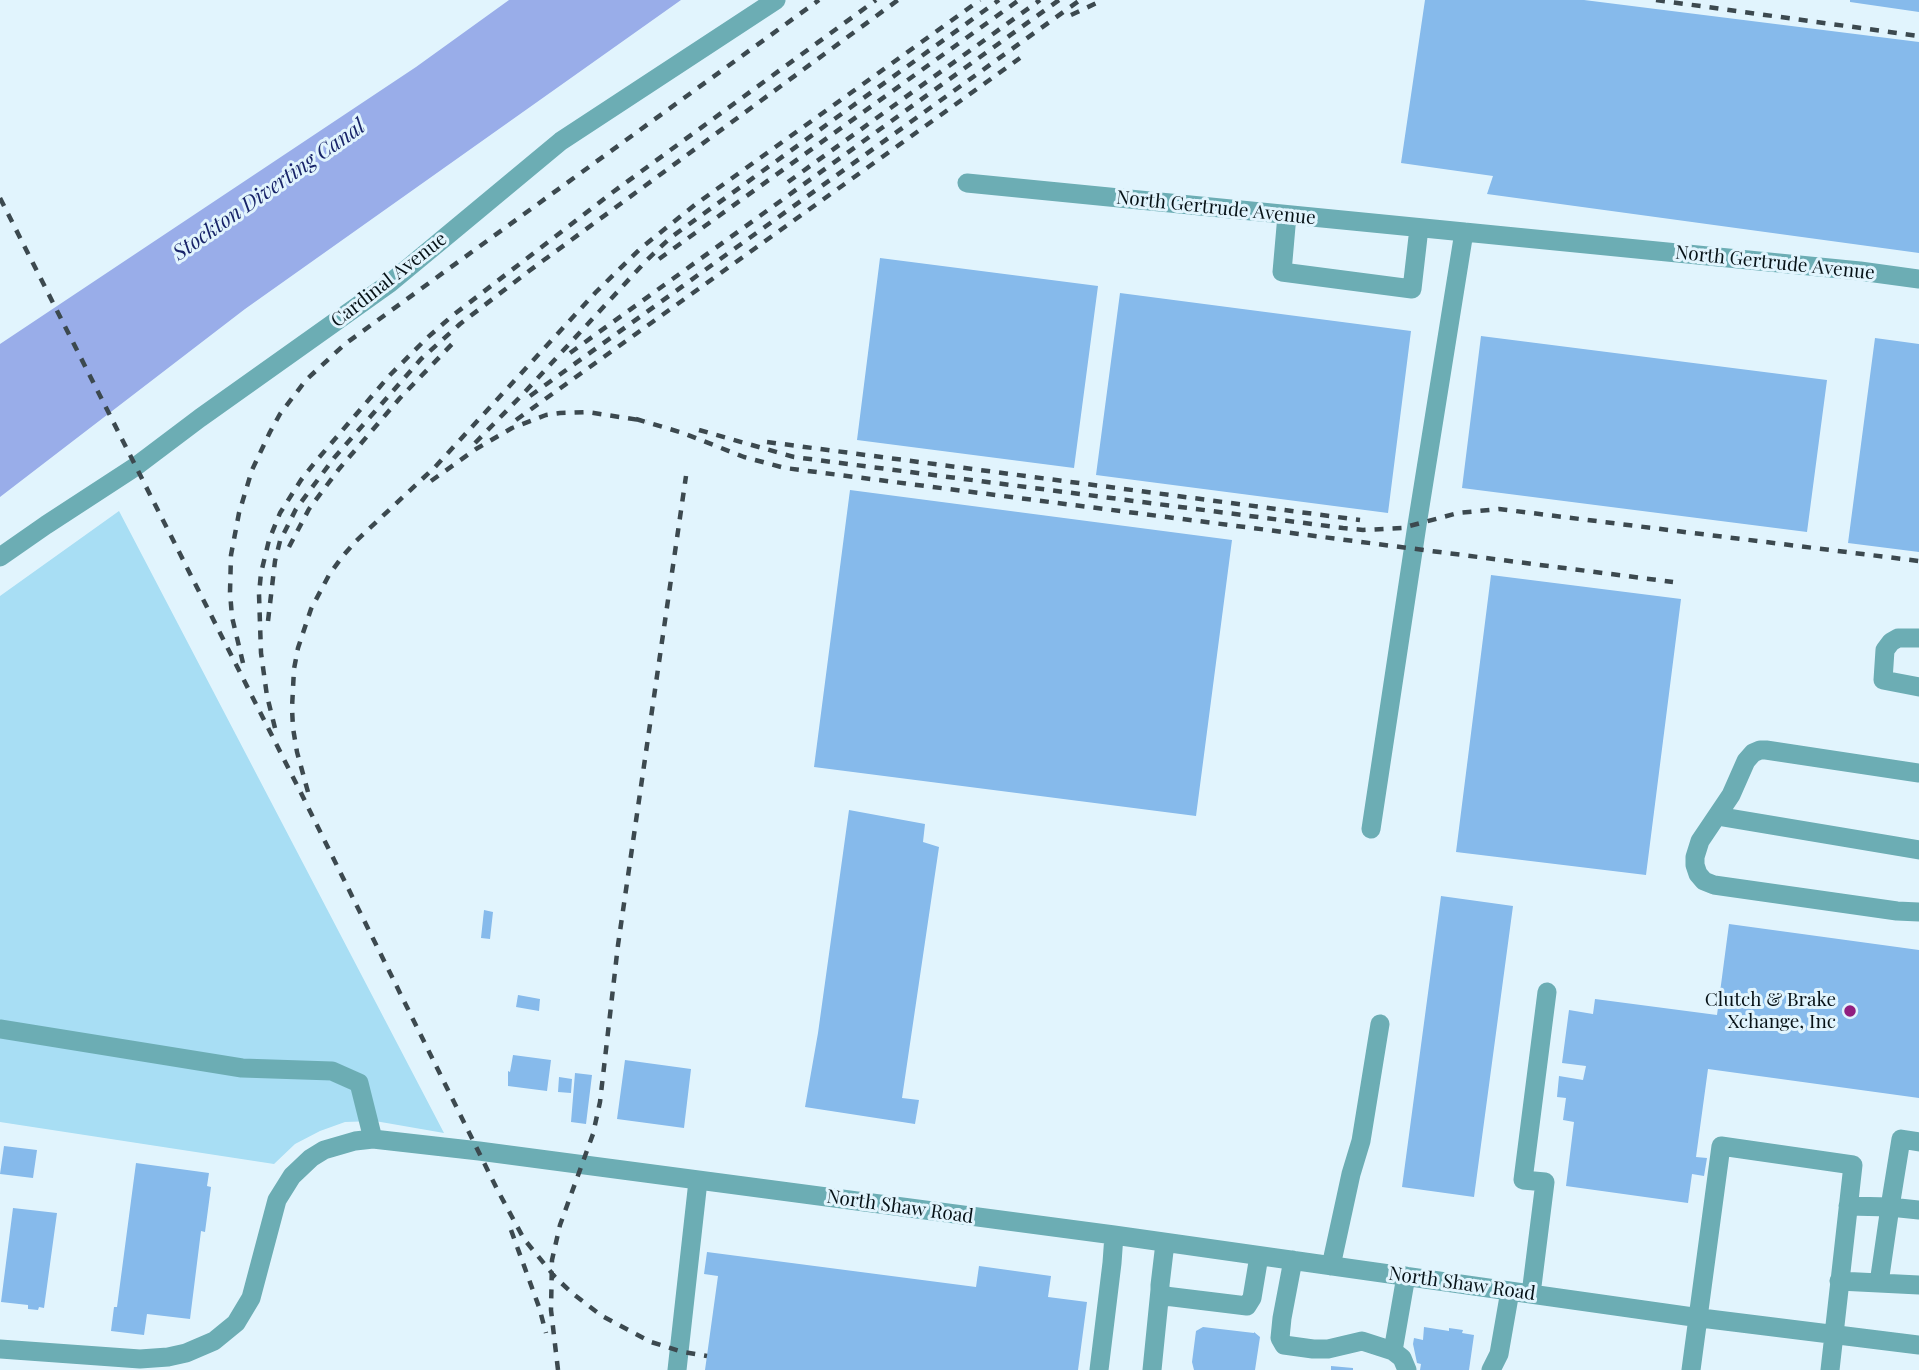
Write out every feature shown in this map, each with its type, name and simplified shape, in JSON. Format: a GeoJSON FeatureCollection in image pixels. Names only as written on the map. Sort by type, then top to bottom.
{"type":"FeatureCollection","features":[{"type":"Feature","properties":{"kind":"street","name":"Cardinal Avenue"},"geometry":{"type":"LineString","coordinates":[[0,557],[135,467],[390,284],[561,141],[776,0]]}},
{"type":"Feature","properties":{"kind":"street","name":"North Gertrude Avenue"},"geometry":{"type":"LineString","coordinates":[[967,183],[1919,279]]}},
{"type":"Feature","properties":{"kind":"street"},"geometry":{"type":"LineString","coordinates":[[1287,215],[1282,272],[1412,289],[1419,228]]}},
{"type":"Feature","properties":{"kind":"street"},"geometry":{"type":"LineString","coordinates":[[1370,829],[1464,232]]}},
{"type":"Feature","properties":{"kind":"street"},"geometry":{"type":"LineString","coordinates":[[1919,638],[1898,638],[1891,642],[1885,650],[1883,660],[1883,680],[1919,687]]}},
{"type":"Feature","properties":{"kind":"street"},"geometry":{"type":"LineString","coordinates":[[1919,773],[1760,750],[1746,761],[1731,795],[1700,841],[1695,857],[1698,874],[1704,881],[1714,885],[1919,912]]}},
{"type":"Feature","properties":{"kind":"street"},"geometry":{"type":"LineString","coordinates":[[1717,817],[1919,850]]}},
{"type":"Feature","properties":{"kind":"street"},"geometry":{"type":"LineString","coordinates":[[1531,1294],[1545,1182],[1523,1180],[1547,992]]}},
{"type":"Feature","properties":{"kind":"street"},"geometry":{"type":"LineString","coordinates":[[1331,1266],[1351,1174],[1362,1141],[1380,1024]]}},
{"type":"Feature","properties":{"kind":"street"},"geometry":{"type":"LineString","coordinates":[[0,1029],[242,1068],[332,1071],[359,1083],[373,1139]]}},
{"type":"Feature","properties":{"kind":"street","name":"North Shaw Road"},"geometry":{"type":"LineString","coordinates":[[0,1349],[140,1359],[186,1353],[214,1341],[236,1323],[251,1298],[277,1200],[292,1175],[324,1150],[373,1139],[1165,1242],[1919,1345]]}},
{"type":"Feature","properties":{"kind":"street"},"geometry":{"type":"LineString","coordinates":[[1879,1283],[1901,1139],[1919,1142]]}},
{"type":"Feature","properties":{"kind":"street"},"geometry":{"type":"LineString","coordinates":[[1691,1370],[1721,1146],[1853,1165],[1830,1370]]}},
{"type":"Feature","properties":{"kind":"street"},"geometry":{"type":"LineString","coordinates":[[677,1370],[698,1181]]}},
{"type":"Feature","properties":{"kind":"street"},"geometry":{"type":"LineString","coordinates":[[1848,1206],[1919,1210]]}},
{"type":"Feature","properties":{"kind":"street"},"geometry":{"type":"LineString","coordinates":[[1099,1370],[1114,1236]]}},
{"type":"Feature","properties":{"kind":"street"},"geometry":{"type":"LineString","coordinates":[[1152,1370],[1165,1242]]}},
{"type":"Feature","properties":{"kind":"street"},"geometry":{"type":"LineString","coordinates":[[1160,1290],[1165,1296],[1247,1306],[1252,1298],[1259,1256]]}},
{"type":"Feature","properties":{"kind":"street"},"geometry":{"type":"LineString","coordinates":[[1293,1261],[1282,1318],[1280,1338],[1284,1345],[1328,1349],[1362,1341],[1393,1351],[1402,1358],[1407,1370]]}},
{"type":"Feature","properties":{"kind":"street"},"geometry":{"type":"LineString","coordinates":[[1393,1351],[1406,1276]]}},
{"type":"Feature","properties":{"kind":"street"},"geometry":{"type":"LineString","coordinates":[[1839,1281],[1919,1285]]}},
{"type":"Feature","properties":{"kind":"street"},"geometry":{"type":"LineString","coordinates":[[1491,1370],[1499,1354],[1510,1291]]}},
{"type":"Feature","properties":{"kind":"shaded area"},"geometry":{"type":"Polygon","coordinates":[[[119,511],[444,1133],[375,1121],[345,1122],[295,1144],[274,1164],[0,1122],[0,596],[119,511]]]}},
{"type":"Feature","properties":{"kind":"water","name":"Stockton Diverting Canal"},"geometry":{"type":"Polygon","coordinates":[[[509,0],[681,0],[245,309],[0,497],[0,344],[416,67],[509,0]]]}},
{"type":"Feature","properties":{"kind":"building"},"geometry":{"type":"Polygon","coordinates":[[[1425,0],[1584,0],[1919,42],[1919,253],[1487,194],[1493,176],[1401,163],[1425,0]]]}},
{"type":"Feature","properties":{"kind":"building"},"geometry":{"type":"Polygon","coordinates":[[[1919,0],[1919,12],[1850,2],[1919,0]]]}},
{"type":"Feature","properties":{"kind":"building"},"geometry":{"type":"Polygon","coordinates":[[[880,258],[1098,286],[1074,468],[857,440],[880,258]]]}},
{"type":"Feature","properties":{"kind":"building"},"geometry":{"type":"Polygon","coordinates":[[[1120,293],[1411,331],[1388,513],[1096,475],[1120,293]]]}},
{"type":"Feature","properties":{"kind":"building"},"geometry":{"type":"Polygon","coordinates":[[[1481,336],[1827,380],[1807,532],[1462,488],[1481,336]]]}},
{"type":"Feature","properties":{"kind":"building"},"geometry":{"type":"Polygon","coordinates":[[[1875,338],[1919,344],[1919,552],[1848,543],[1875,338]]]}},
{"type":"Feature","properties":{"kind":"building"},"geometry":{"type":"Polygon","coordinates":[[[850,490],[1232,540],[1196,816],[814,767],[850,490]]]}},
{"type":"Feature","properties":{"kind":"building"},"geometry":{"type":"Polygon","coordinates":[[[1491,575],[1681,599],[1646,875],[1456,852],[1491,575]]]}},
{"type":"Feature","properties":{"kind":"building"},"geometry":{"type":"Polygon","coordinates":[[[849,810],[925,824],[923,842],[939,847],[902,1098],[919,1100],[915,1124],[805,1107],[849,810]]]}},
{"type":"Feature","properties":{"kind":"building"},"geometry":{"type":"Polygon","coordinates":[[[1441,896],[1513,906],[1474,1197],[1402,1187],[1441,896]]]}},
{"type":"Feature","properties":{"kind":"building"},"geometry":{"type":"Polygon","coordinates":[[[484,910],[493,912],[490,939],[481,938],[484,910]]]}},
{"type":"Feature","properties":{"kind":"building"},"geometry":{"type":"Polygon","coordinates":[[[1729,924],[1919,950],[1919,1098],[1708,1069],[1696,1157],[1707,1158],[1704,1176],[1692,1174],[1688,1203],[1566,1186],[1574,1122],[1563,1120],[1566,1098],[1557,1097],[1559,1076],[1583,1080],[1586,1066],[1562,1063],[1569,1010],[1593,1014],[1595,999],[1717,1015],[1729,924]]]}},
{"type":"Feature","properties":{"kind":"building"},"geometry":{"type":"Polygon","coordinates":[[[518,995],[540,999],[539,1011],[516,1007],[518,995]]]}},
{"type":"Feature","properties":{"kind":"building"},"geometry":{"type":"Polygon","coordinates":[[[513,1055],[551,1060],[547,1091],[508,1086],[508,1071],[510,1072],[513,1055]]]}},
{"type":"Feature","properties":{"kind":"building"},"geometry":{"type":"Polygon","coordinates":[[[625,1060],[691,1069],[684,1128],[617,1119],[625,1060]]]}},
{"type":"Feature","properties":{"kind":"building"},"geometry":{"type":"Polygon","coordinates":[[[575,1073],[592,1075],[586,1124],[571,1122],[575,1073]]]}},
{"type":"Feature","properties":{"kind":"building"},"geometry":{"type":"Polygon","coordinates":[[[559,1077],[572,1079],[571,1093],[558,1092],[559,1077]]]}},
{"type":"Feature","properties":{"kind":"building"},"geometry":{"type":"Polygon","coordinates":[[[4,1146],[37,1150],[33,1178],[0,1174],[4,1146]]]}},
{"type":"Feature","properties":{"kind":"building"},"geometry":{"type":"Polygon","coordinates":[[[136,1163],[209,1173],[207,1186],[211,1187],[205,1232],[201,1231],[190,1319],[147,1314],[144,1335],[111,1331],[114,1307],[117,1307],[136,1163]]]}},
{"type":"Feature","properties":{"kind":"building"},"geometry":{"type":"Polygon","coordinates":[[[13,1208],[57,1213],[44,1308],[39,1307],[38,1310],[28,1309],[28,1305],[1,1302],[13,1208]]]}},
{"type":"Feature","properties":{"kind":"building"},"geometry":{"type":"Polygon","coordinates":[[[707,1252],[976,1287],[979,1266],[1051,1276],[1048,1297],[1087,1302],[1078,1370],[705,1370],[718,1276],[704,1274],[707,1252]]]}},
{"type":"Feature","properties":{"kind":"building"},"geometry":{"type":"Polygon","coordinates":[[[1203,1327],[1254,1332],[1260,1337],[1255,1370],[1194,1370],[1192,1362],[1196,1331],[1203,1327]]]}},
{"type":"Feature","properties":{"kind":"building"},"geometry":{"type":"Polygon","coordinates":[[[1424,1327],[1463,1330],[1462,1333],[1474,1335],[1469,1370],[1420,1370],[1421,1364],[1417,1363],[1413,1344],[1414,1338],[1423,1340],[1424,1327]]]}},
{"type":"Feature","properties":{"kind":"building"},"geometry":{"type":"Polygon","coordinates":[[[1331,1366],[1353,1368],[1353,1370],[1331,1370],[1331,1366]]]}},
{"type":"Feature","properties":{"kind":"railway"},"geometry":{"type":"LineString","coordinates":[[243,663],[232,617],[230,592],[231,555],[239,513],[252,470],[270,432],[306,380],[345,344],[819,0]]}},
{"type":"Feature","properties":{"kind":"railway"},"geometry":{"type":"LineString","coordinates":[[275,728],[261,653],[261,573],[269,540],[280,513],[316,461],[390,375],[452,316],[613,192],[876,0]]}},
{"type":"Feature","properties":{"kind":"railway"},"geometry":{"type":"LineString","coordinates":[[268,621],[275,561],[280,541],[296,509],[334,458],[421,359],[460,324],[529,271],[898,0]]}},
{"type":"Feature","properties":{"kind":"railway"},"geometry":{"type":"LineString","coordinates":[[308,792],[293,728],[294,669],[311,609],[342,557],[435,467],[596,292],[641,248],[696,204],[980,0]]}},
{"type":"Feature","properties":{"kind":"railway"},"geometry":{"type":"LineString","coordinates":[[475,443],[670,238],[999,0]]}},
{"type":"Feature","properties":{"kind":"railway"},"geometry":{"type":"LineString","coordinates":[[659,259],[1019,0]]}},
{"type":"Feature","properties":{"kind":"railway"},"geometry":{"type":"LineString","coordinates":[[788,182],[1040,0]]}},
{"type":"Feature","properties":{"kind":"railway"},"geometry":{"type":"LineString","coordinates":[[570,353],[1059,0]]}},
{"type":"Feature","properties":{"kind":"railway"},"geometry":{"type":"LineString","coordinates":[[530,396],[1080,0]]}},
{"type":"Feature","properties":{"kind":"railway"},"geometry":{"type":"LineString","coordinates":[[1071,15],[1103,0]]}},
{"type":"Feature","properties":{"kind":"railway"},"geometry":{"type":"LineString","coordinates":[[1656,0],[1919,36]]}},
{"type":"Feature","properties":{"kind":"railway"},"geometry":{"type":"LineString","coordinates":[[516,420],[1020,58]]}},
{"type":"Feature","properties":{"kind":"railway"},"geometry":{"type":"LineString","coordinates":[[0,198],[524,1239],[555,1277],[602,1316],[651,1342],[707,1356]]}},
{"type":"Feature","properties":{"kind":"railway"},"geometry":{"type":"LineString","coordinates":[[289,547],[309,509],[339,469],[400,398],[455,341]]}},
{"type":"Feature","properties":{"kind":"railway"},"geometry":{"type":"LineString","coordinates":[[431,481],[476,449],[512,428],[546,415],[587,412],[646,421]]}},
{"type":"Feature","properties":{"kind":"railway"},"geometry":{"type":"LineString","coordinates":[[636,419],[683,433],[744,457],[785,468],[1673,582]]}},
{"type":"Feature","properties":{"kind":"railway"},"geometry":{"type":"LineString","coordinates":[[699,430],[794,457],[1343,528],[1402,528],[1458,513],[1499,509],[1919,561]]}},
{"type":"Feature","properties":{"kind":"railway"},"geometry":{"type":"LineString","coordinates":[[767,442],[1360,520]]}},
{"type":"Feature","properties":{"kind":"railway"},"geometry":{"type":"LineString","coordinates":[[558,1370],[551,1310],[552,1260],[560,1225],[593,1134],[600,1102],[618,945],[686,476]]}},
{"type":"Feature","properties":{"kind":"railway"},"geometry":{"type":"LineString","coordinates":[[511,1230],[546,1333]]}},
{"type":"Feature","properties":{"kind":"place","name":"Clutch & Brake Xchange, Inc"},"geometry":{"type":"Point","coordinates":[1850,1011]}}]}
